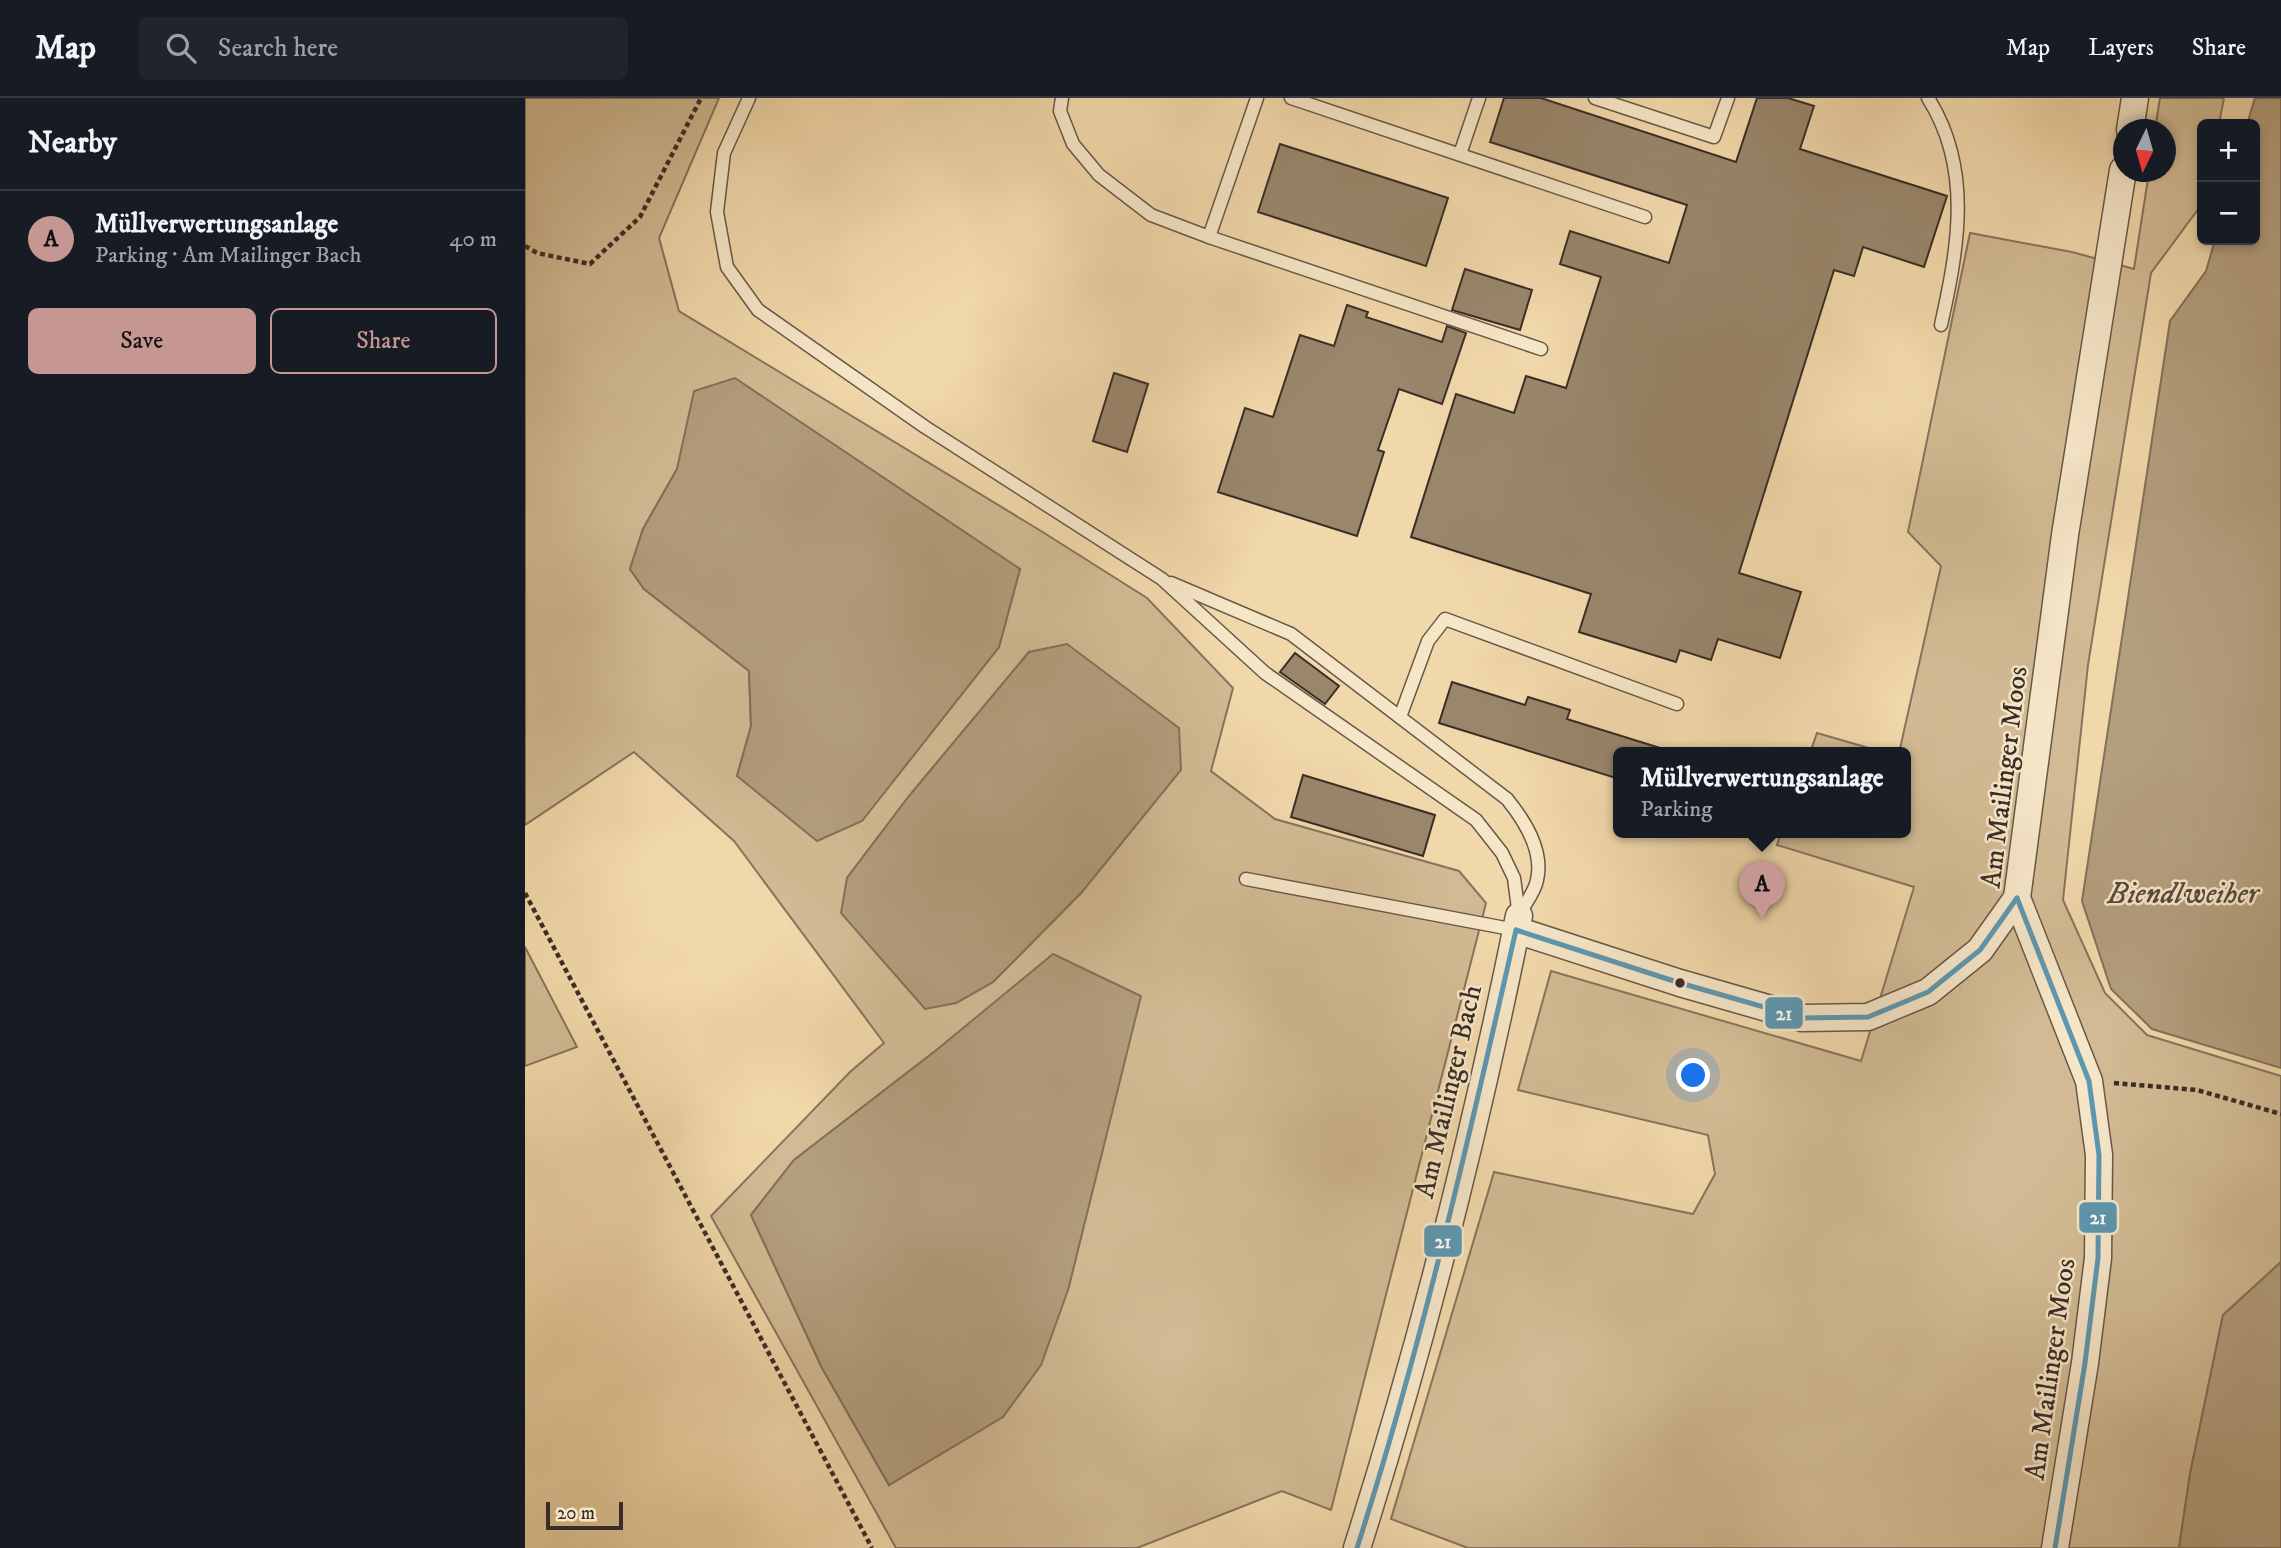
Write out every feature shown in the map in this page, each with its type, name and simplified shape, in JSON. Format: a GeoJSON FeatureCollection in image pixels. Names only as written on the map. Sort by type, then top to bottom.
{"type":"FeatureCollection","features":[{"type":"Feature","properties":{"kind":"street"},"geometry":{"type":"LineString","coordinates":[[2132,119],[2135,98]]}},
{"type":"Feature","properties":{"kind":"street","name":"Am Mailinger Moos"},"geometry":{"type":"LineString","coordinates":[[2055,1548],[2085,1363],[2098,1258],[2099,1155],[2089,1081],[2017,898],[2065,535],[2121,182]]}},
{"type":"Feature","properties":{"kind":"street"},"geometry":{"type":"LineString","coordinates":[[1517,923],[1680,983],[1802,1018],[1868,1017],[1928,992],[1980,950],[2017,898]]}},
{"type":"Feature","properties":{"kind":"street","name":"Am Mailinger Bach"},"geometry":{"type":"LineString","coordinates":[[1357,1548],[1381,1473],[1451,1215],[1517,923]]}},
{"type":"Feature","properties":{"kind":"lane"},"geometry":{"type":"LineString","coordinates":[[749,98],[724,153],[717,212],[727,267],[758,310],[925,426],[1162,579],[1265,673],[1476,820],[1502,853],[1514,878],[1517,923]]}},
{"type":"Feature","properties":{"kind":"lane"},"geometry":{"type":"LineString","coordinates":[[1062,98],[1060,111],[1073,144],[1099,176],[1151,215],[1541,349]]}},
{"type":"Feature","properties":{"kind":"lane"},"geometry":{"type":"LineString","coordinates":[[1209,237],[1257,98]]}},
{"type":"Feature","properties":{"kind":"lane"},"geometry":{"type":"LineString","coordinates":[[1291,98],[1646,217]]}},
{"type":"Feature","properties":{"kind":"lane"},"geometry":{"type":"LineString","coordinates":[[1460,154],[1479,98]]}},
{"type":"Feature","properties":{"kind":"lane"},"geometry":{"type":"LineString","coordinates":[[1595,98],[1714,137],[1728,98]]}},
{"type":"Feature","properties":{"kind":"lane"},"geometry":{"type":"LineString","coordinates":[[1928,98],[1937,112],[1955,167],[1959,220],[1953,271],[1941,325]]}},
{"type":"Feature","properties":{"kind":"lane"},"geometry":{"type":"LineString","coordinates":[[1162,579],[1291,634],[1507,799],[1526,823],[1537,858],[1537,880],[1517,923]]}},
{"type":"Feature","properties":{"kind":"lane"},"geometry":{"type":"LineString","coordinates":[[1400,717],[1428,641],[1444,619],[1677,704]]}},
{"type":"Feature","properties":{"kind":"lane"},"geometry":{"type":"LineString","coordinates":[[1246,879],[1517,923]]}},
{"type":"Feature","properties":{"kind":"path"},"geometry":{"type":"LineString","coordinates":[[525,246],[537,253],[590,264],[640,217],[701,98]]}},
{"type":"Feature","properties":{"kind":"path"},"geometry":{"type":"LineString","coordinates":[[525,893],[872,1548]]}},
{"type":"Feature","properties":{"kind":"path"},"geometry":{"type":"LineString","coordinates":[[2089,1081],[2197,1090],[2281,1114]]}},
{"type":"Feature","properties":{"kind":"shaded area"},"geometry":{"type":"Polygon","coordinates":[[[525,98],[719,98],[659,238],[679,311],[1147,598],[1233,688],[1211,771],[1275,819],[1459,871],[1486,903],[1331,1510],[1282,1491],[1137,1548],[896,1548],[711,1216],[850,1072],[884,1043],[734,841],[634,752],[525,825],[525,98]],[[677,469],[643,529],[630,569],[644,589],[749,671],[751,726],[737,776],[862,820],[999,647],[1020,569],[677,469]],[[1029,652],[909,796],[847,878],[956,1003],[993,982],[1082,892],[1029,652]],[[934,1052],[794,1160],[751,1215],[822,1368],[889,1485],[1068,1290],[1106,1135],[934,1052]]]}},
{"type":"Feature","properties":{"kind":"shaded area"},"geometry":{"type":"Polygon","coordinates":[[[2160,98],[2224,98],[2220,119],[2197,119],[2197,211],[2151,273],[2088,665],[2063,900],[2105,993],[2147,1035],[2281,1076],[2281,1262],[2223,1315],[2190,1474],[2179,1548],[1468,1548],[1391,1519],[1494,1172],[1693,1214],[1715,1174],[1708,1135],[1518,1090],[1551,971],[1861,1061],[1914,887],[1777,845],[1779,838],[1911,838],[1911,747],[1900,747],[1941,566],[1908,532],[1970,233],[2072,252],[2134,269],[2147,182],[2176,182],[2176,119],[2157,119],[2160,98]]]}},
{"type":"Feature","properties":{"kind":"shaded area"},"geometry":{"type":"Polygon","coordinates":[[[1817,733],[1865,747],[1812,747],[1817,733]]]}},
{"type":"Feature","properties":{"kind":"shaded area"},"geometry":{"type":"Polygon","coordinates":[[[525,947],[577,1047],[525,1066],[525,947]]]}},
{"type":"Feature","properties":{"kind":"water","name":"Biendlweiher"},"geometry":{"type":"Polygon","coordinates":[[[2255,98],[2281,98],[2281,1068],[2152,1029],[2111,989],[2082,901],[2170,321],[2206,271],[2214,245],[2260,245],[2260,119],[2249,119],[2255,98]]]}},
{"type":"Feature","properties":{"kind":"water"},"geometry":{"type":"Polygon","coordinates":[[[735,378],[1020,569],[999,647],[862,821],[817,841],[737,776],[751,726],[749,671],[644,589],[630,569],[643,529],[677,469],[694,391],[735,378]]]}},
{"type":"Feature","properties":{"kind":"water"},"geometry":{"type":"Polygon","coordinates":[[[1067,644],[1179,728],[1181,770],[1082,892],[993,982],[956,1003],[925,1009],[841,913],[847,878],[909,796],[1029,652],[1067,644]]]}},
{"type":"Feature","properties":{"kind":"water"},"geometry":{"type":"Polygon","coordinates":[[[1053,954],[1141,996],[1068,1290],[1041,1365],[1003,1417],[889,1485],[822,1368],[751,1215],[794,1160],[934,1052],[1053,954]]]}},
{"type":"Feature","properties":{"kind":"water"},"geometry":{"type":"Polygon","coordinates":[[[2281,1262],[2281,1548],[2179,1548],[2190,1474],[2223,1315],[2281,1262]]]}},
{"type":"Feature","properties":{"kind":"building"},"geometry":{"type":"Polygon","coordinates":[[[1504,98],[1541,98],[1736,162],[1757,98],[1788,98],[1814,106],[1800,149],[1947,196],[1924,267],[1863,247],[1854,276],[1834,270],[1739,573],[1801,592],[1780,658],[1718,639],[1711,660],[1680,650],[1676,662],[1579,632],[1591,594],[1411,537],[1456,394],[1514,413],[1526,376],[1566,388],[1601,277],[1560,264],[1570,231],[1669,263],[1687,205],[1490,142],[1504,98]]]}},
{"type":"Feature","properties":{"kind":"building"},"geometry":{"type":"Polygon","coordinates":[[[1280,144],[1448,198],[1426,266],[1258,212],[1280,144]]]}},
{"type":"Feature","properties":{"kind":"building"},"geometry":{"type":"Polygon","coordinates":[[[1465,269],[1532,290],[1520,330],[1452,310],[1465,269]]]}},
{"type":"Feature","properties":{"kind":"building"},"geometry":{"type":"Polygon","coordinates":[[[1347,305],[1368,312],[1366,317],[1442,342],[1447,326],[1466,333],[1442,404],[1399,389],[1378,450],[1384,452],[1357,536],[1218,492],[1245,408],[1273,417],[1300,335],[1334,346],[1347,305]]]}},
{"type":"Feature","properties":{"kind":"building"},"geometry":{"type":"Polygon","coordinates":[[[1114,373],[1148,384],[1127,452],[1093,441],[1114,373]]]}},
{"type":"Feature","properties":{"kind":"building"},"geometry":{"type":"Polygon","coordinates":[[[1295,653],[1339,686],[1325,704],[1280,672],[1295,653]]]}},
{"type":"Feature","properties":{"kind":"building"},"geometry":{"type":"Polygon","coordinates":[[[1452,682],[1525,705],[1528,697],[1570,710],[1567,719],[1657,747],[1613,747],[1613,777],[1439,723],[1452,682]]]}},
{"type":"Feature","properties":{"kind":"building"},"geometry":{"type":"Polygon","coordinates":[[[1303,775],[1435,815],[1423,856],[1291,817],[1303,775]]]}},
{"type":"Feature","properties":{"kind":"transit line","name":"21"},"geometry":{"type":"LineString","coordinates":[[2017,898],[2089,1081],[2099,1155],[2098,1258],[2085,1363],[2055,1548]]}},
{"type":"Feature","properties":{"kind":"transit line","name":"21"},"geometry":{"type":"LineString","coordinates":[[1516,930],[1680,983],[1802,1018],[1868,1017],[1928,992],[1980,950],[2017,898]]}},
{"type":"Feature","properties":{"kind":"transit line","name":"21"},"geometry":{"type":"LineString","coordinates":[[1357,1548],[1381,1472],[1423,1318],[1516,930]]}},
{"type":"Feature","properties":{"kind":"place","name":"Müllverwertungsanlage"},"geometry":{"type":"Point","coordinates":[1762,919]}}]}
